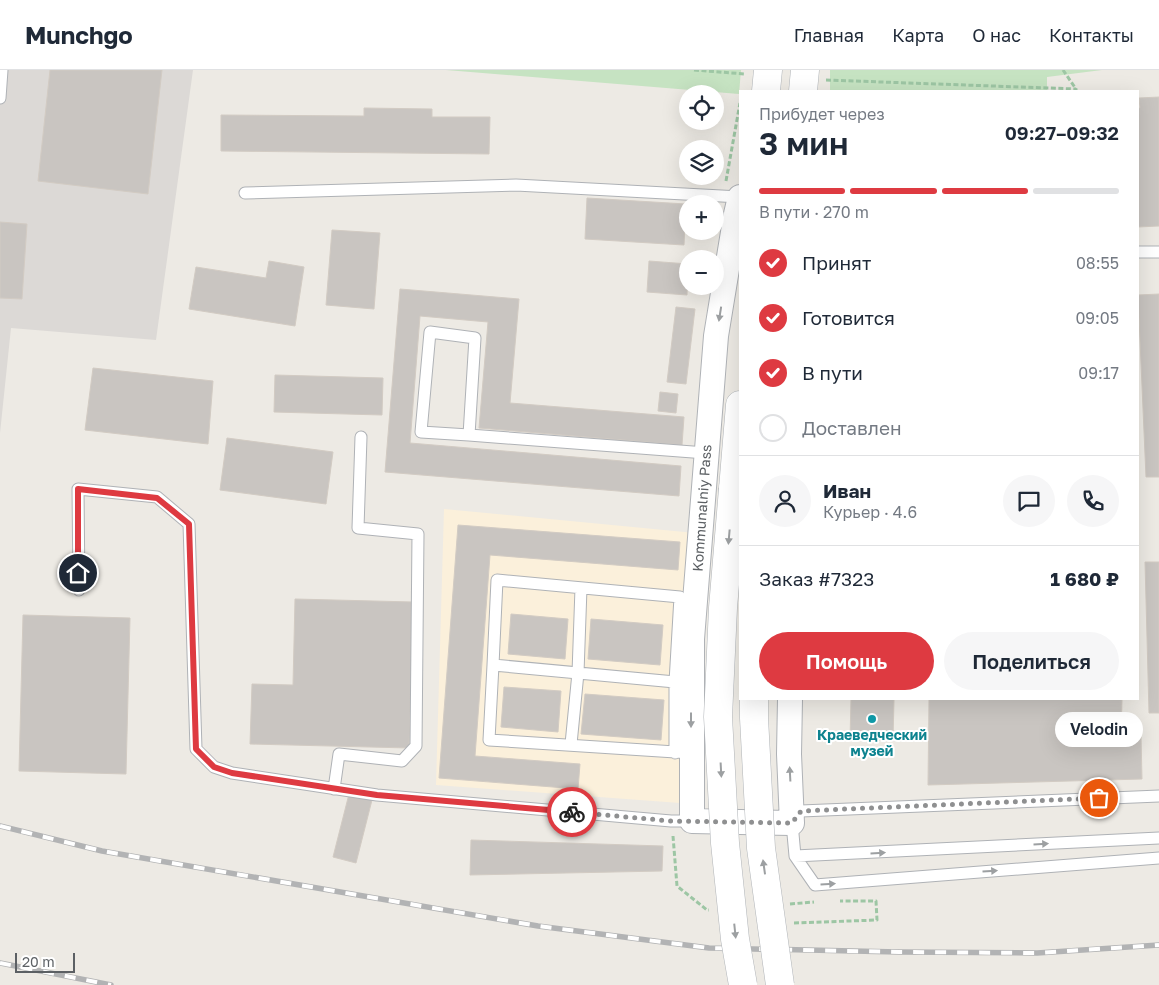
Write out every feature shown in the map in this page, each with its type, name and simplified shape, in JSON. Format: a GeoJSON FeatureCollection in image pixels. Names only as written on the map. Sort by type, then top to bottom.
{"type":"FeatureCollection","features":[{"type":"Feature","properties":{"kind":"main road"},"geometry":{"type":"LineString","coordinates":[[755,87],[768,70]]}},
{"type":"Feature","properties":{"kind":"main road"},"geometry":{"type":"LineString","coordinates":[[739,416],[723,608],[718,717],[725,843],[735,939],[743,985]]}},
{"type":"Feature","properties":{"kind":"main road"},"geometry":{"type":"LineString","coordinates":[[754,700],[761,848],[780,985]]}},
{"type":"Feature","properties":{"kind":"street","name":"Kommunalniy Pass"},"geometry":{"type":"LineString","coordinates":[[692,821],[683,753],[683,682],[692,639],[688,597],[706,452],[716,336],[736,214],[734,197]]}},
{"type":"Feature","properties":{"kind":"street"},"geometry":{"type":"LineString","coordinates":[[692,821],[792,823],[789,754],[790,700]]}},
{"type":"Feature","properties":{"kind":"lane"},"geometry":{"type":"LineString","coordinates":[[0,98],[2,70]]}},
{"type":"Feature","properties":{"kind":"lane"},"geometry":{"type":"LineString","coordinates":[[245,193],[516,185],[734,197]]}},
{"type":"Feature","properties":{"kind":"lane"},"geometry":{"type":"LineString","coordinates":[[1139,252],[1159,252]]}},
{"type":"Feature","properties":{"kind":"lane"},"geometry":{"type":"LineString","coordinates":[[469,435],[475,338],[430,332],[421,432],[706,452]]}},
{"type":"Feature","properties":{"kind":"lane"},"geometry":{"type":"LineString","coordinates":[[334,788],[338,754],[402,761],[416,746],[418,534],[358,528],[361,437]]}},
{"type":"Feature","properties":{"kind":"lane"},"geometry":{"type":"LineString","coordinates":[[79,590],[78,489],[157,498],[189,524],[196,749],[214,767],[232,773],[377,795],[671,821],[692,821]]}},
{"type":"Feature","properties":{"kind":"lane"},"geometry":{"type":"LineString","coordinates":[[683,753],[572,744],[490,740],[497,580],[688,597]]}},
{"type":"Feature","properties":{"kind":"lane"},"geometry":{"type":"LineString","coordinates":[[572,744],[582,588]]}},
{"type":"Feature","properties":{"kind":"lane"},"geometry":{"type":"LineString","coordinates":[[493,665],[683,682]]}},
{"type":"Feature","properties":{"kind":"lane"},"geometry":{"type":"LineString","coordinates":[[1159,796],[801,811],[792,823],[794,856],[814,885],[1159,858]]}},
{"type":"Feature","properties":{"kind":"lane"},"geometry":{"type":"LineString","coordinates":[[794,856],[1159,838]]}},
{"type":"Feature","properties":{"kind":"path"},"geometry":{"type":"LineString","coordinates":[[694,70],[745,73],[755,87]]}},
{"type":"Feature","properties":{"kind":"path"},"geometry":{"type":"LineString","coordinates":[[1063,70],[1076,90]]}},
{"type":"Feature","properties":{"kind":"path"},"geometry":{"type":"LineString","coordinates":[[811,81],[1076,90]]}},
{"type":"Feature","properties":{"kind":"path"},"geometry":{"type":"LineString","coordinates":[[734,197],[739,119]]}},
{"type":"Feature","properties":{"kind":"path"},"geometry":{"type":"LineString","coordinates":[[793,923],[877,920],[876,901],[838,900]]}},
{"type":"Feature","properties":{"kind":"shaded area"},"geometry":{"type":"Polygon","coordinates":[[[0,70],[193,70],[156,340],[11,328],[0,433],[0,70]]]}},
{"type":"Feature","properties":{"kind":"shaded area"},"geometry":{"type":"Polygon","coordinates":[[[444,509],[695,533],[680,803],[436,785],[444,509]]]}},
{"type":"Feature","properties":{"kind":"green space"},"geometry":{"type":"Polygon","coordinates":[[[446,70],[741,70],[739,94],[724,93],[724,85],[679,85],[679,89],[446,70]]]}},
{"type":"Feature","properties":{"kind":"green space"},"geometry":{"type":"Polygon","coordinates":[[[830,70],[1102,70],[1047,77],[1047,90],[830,90],[830,70]]]}},
{"type":"Feature","properties":{"kind":"building"},"geometry":{"type":"Polygon","coordinates":[[[50,70],[162,70],[148,194],[38,181],[50,70]]]}},
{"type":"Feature","properties":{"kind":"building"},"geometry":{"type":"Polygon","coordinates":[[[1159,97],[1159,226],[1139,227],[1139,98],[1159,97]]]}},
{"type":"Feature","properties":{"kind":"building"},"geometry":{"type":"Polygon","coordinates":[[[364,108],[432,109],[432,117],[490,117],[489,154],[221,151],[221,115],[364,116],[364,108]]]}},
{"type":"Feature","properties":{"kind":"building"},"geometry":{"type":"Polygon","coordinates":[[[587,198],[679,204],[679,240],[684,240],[684,245],[585,239],[587,198]]]}},
{"type":"Feature","properties":{"kind":"building"},"geometry":{"type":"Polygon","coordinates":[[[0,222],[27,224],[22,299],[0,298],[0,222]]]}},
{"type":"Feature","properties":{"kind":"building"},"geometry":{"type":"Polygon","coordinates":[[[332,230],[380,233],[374,309],[326,305],[332,230]]]}},
{"type":"Feature","properties":{"kind":"building"},"geometry":{"type":"Polygon","coordinates":[[[269,261],[304,267],[295,326],[189,309],[196,267],[266,278],[269,261]]]}},
{"type":"Feature","properties":{"kind":"building"},"geometry":{"type":"Polygon","coordinates":[[[649,261],[679,263],[679,294],[647,292],[649,261]]]}},
{"type":"Feature","properties":{"kind":"building"},"geometry":{"type":"Polygon","coordinates":[[[400,289],[519,299],[510,403],[684,417],[682,445],[479,428],[488,322],[420,316],[410,443],[681,466],[679,496],[385,472],[400,289]]]}},
{"type":"Feature","properties":{"kind":"building"},"geometry":{"type":"Polygon","coordinates":[[[1159,294],[1159,477],[1146,477],[1139,295],[1159,294]]]}},
{"type":"Feature","properties":{"kind":"building"},"geometry":{"type":"Polygon","coordinates":[[[676,307],[695,309],[686,384],[667,382],[676,307]]]}},
{"type":"Feature","properties":{"kind":"building"},"geometry":{"type":"Polygon","coordinates":[[[93,368],[213,381],[208,444],[85,430],[93,368]]]}},
{"type":"Feature","properties":{"kind":"building"},"geometry":{"type":"Polygon","coordinates":[[[275,375],[383,378],[382,415],[274,412],[275,375]]]}},
{"type":"Feature","properties":{"kind":"building"},"geometry":{"type":"Polygon","coordinates":[[[660,392],[678,394],[676,413],[658,411],[660,392]]]}},
{"type":"Feature","properties":{"kind":"building"},"geometry":{"type":"Polygon","coordinates":[[[227,438],[333,452],[326,504],[220,490],[227,438]]]}},
{"type":"Feature","properties":{"kind":"building"},"geometry":{"type":"Polygon","coordinates":[[[458,525],[680,542],[678,570],[490,555],[475,756],[580,764],[578,789],[439,778],[458,525]]]}},
{"type":"Feature","properties":{"kind":"building"},"geometry":{"type":"Polygon","coordinates":[[[1145,562],[1159,562],[1159,713],[1149,713],[1145,562]]]}},
{"type":"Feature","properties":{"kind":"building"},"geometry":{"type":"Polygon","coordinates":[[[295,599],[413,602],[409,748],[250,744],[252,684],[293,685],[295,599]]]}},
{"type":"Feature","properties":{"kind":"building"},"geometry":{"type":"Polygon","coordinates":[[[511,614],[568,619],[565,659],[508,654],[511,614]]]}},
{"type":"Feature","properties":{"kind":"building"},"geometry":{"type":"Polygon","coordinates":[[[23,615],[130,618],[126,774],[19,771],[23,615]]]}},
{"type":"Feature","properties":{"kind":"building"},"geometry":{"type":"Polygon","coordinates":[[[591,619],[663,625],[660,665],[588,659],[591,619]]]}},
{"type":"Feature","properties":{"kind":"building"},"geometry":{"type":"Polygon","coordinates":[[[504,687],[561,691],[558,732],[501,727],[504,687]]]}},
{"type":"Feature","properties":{"kind":"building"},"geometry":{"type":"Polygon","coordinates":[[[585,694],[664,700],[661,740],[581,734],[585,694]]]}},
{"type":"Feature","properties":{"kind":"building","name":"Краеведческий музей"},"geometry":{"type":"Polygon","coordinates":[[[851,700],[894,700],[893,740],[850,740],[851,700]]]}},
{"type":"Feature","properties":{"kind":"building"},"geometry":{"type":"Polygon","coordinates":[[[929,700],[1122,700],[1121,736],[1141,736],[1142,779],[928,785],[929,700]]]}},
{"type":"Feature","properties":{"kind":"building"},"geometry":{"type":"Polygon","coordinates":[[[349,794],[372,800],[356,863],[333,857],[349,794]]]}},
{"type":"Feature","properties":{"kind":"building"},"geometry":{"type":"Polygon","coordinates":[[[471,840],[663,846],[662,871],[470,875],[471,840]]]}},
{"type":"Feature","properties":{"kind":"railway"},"geometry":{"type":"LineString","coordinates":[[0,826],[102,851],[538,926],[709,948],[1037,953],[1159,945]]}},
{"type":"Feature","properties":{"kind":"railway"},"geometry":{"type":"LineString","coordinates":[[0,963],[111,985]]}},
{"type":"Feature","properties":{"kind":"way so far"},"geometry":{"type":"LineString","coordinates":[[572,812],[671,821],[792,823],[801,811],[1099,798]]}},
{"type":"Feature","properties":{"kind":"place","name":"Краеведческий музей"},"geometry":{"type":"Point","coordinates":[872,719]}},
{"type":"Feature","properties":{"kind":"place","name":"Velodin"},"geometry":{"type":"Point","coordinates":[1099,798]}},
{"type":"Feature","properties":{"kind":"route"},"geometry":{"type":"LineString","coordinates":[[78,573],[78,489],[157,498],[189,524],[196,749],[214,767],[232,773],[377,795],[572,812]]}}]}
